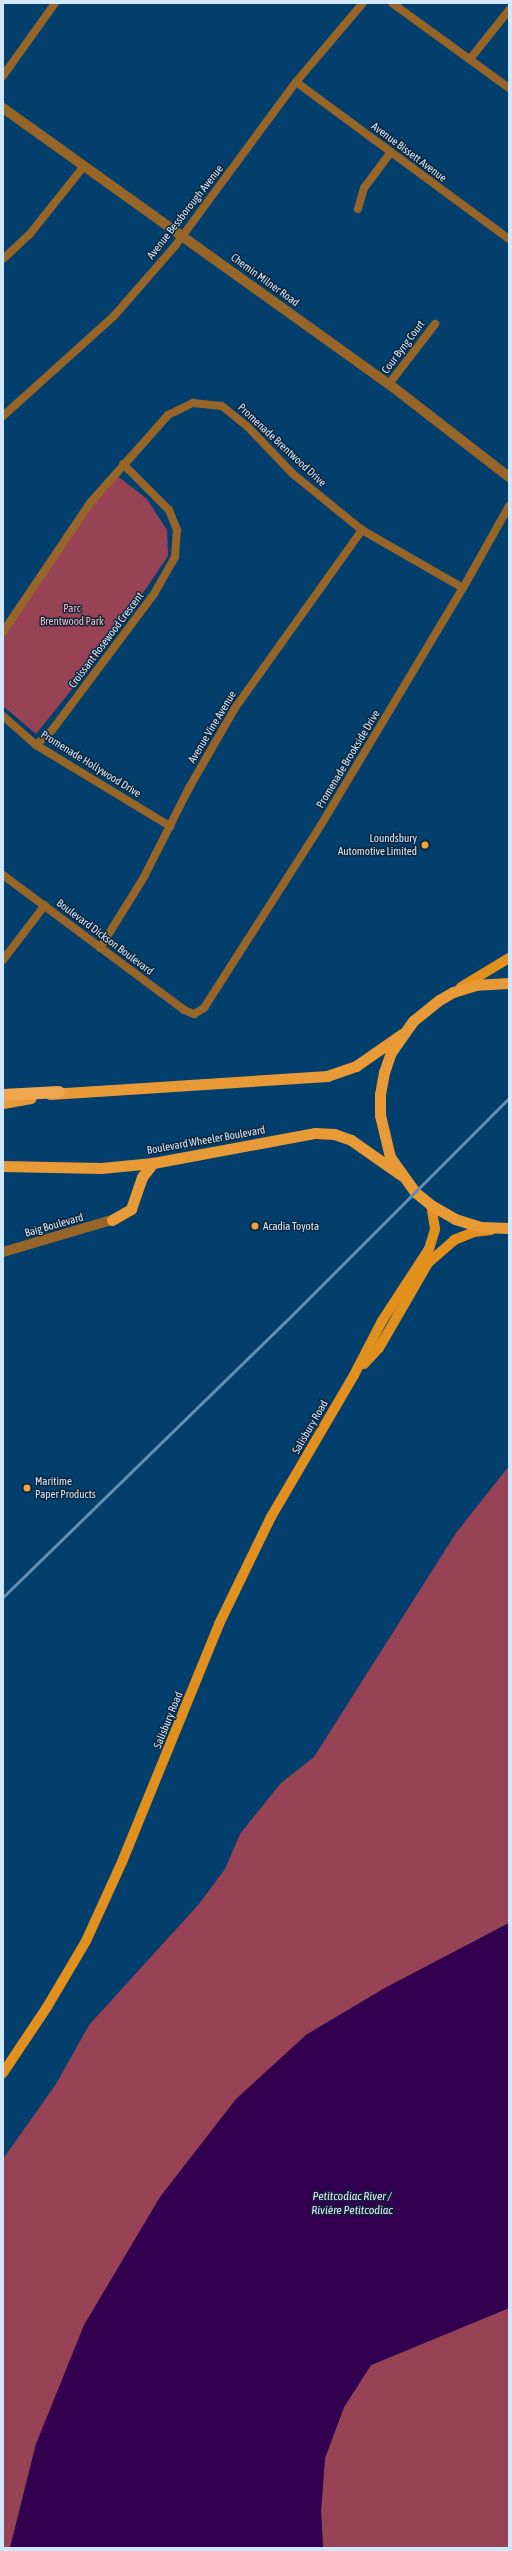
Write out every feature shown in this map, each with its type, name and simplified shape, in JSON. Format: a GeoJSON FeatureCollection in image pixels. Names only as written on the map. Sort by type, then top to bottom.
{"type":"FeatureCollection","features":[{"type":"Feature","properties":{"kind":"highway"},"geometry":{"type":"LineString","coordinates":[[3,1095],[283,1081],[326,1076],[356,1066],[402,1034],[425,1010],[453,992],[476,985],[509,983]]}},
{"type":"Feature","properties":{"kind":"highway"},"geometry":{"type":"LineString","coordinates":[[402,1034],[391,1052],[380,1094],[383,1136],[401,1176],[431,1205],[455,1219],[474,1225],[509,1228]]}},
{"type":"Feature","properties":{"kind":"highway"},"geometry":{"type":"LineString","coordinates":[[3,1103],[59,1092]]}},
{"type":"Feature","properties":{"kind":"highway","name":"Boulevard Wheeler Boulevard"},"geometry":{"type":"LineString","coordinates":[[3,1166],[94,1168],[153,1164],[305,1134],[324,1133],[351,1140],[401,1176]]}},
{"type":"Feature","properties":{"kind":"highway"},"geometry":{"type":"LineString","coordinates":[[112,1220],[131,1210],[142,1177],[153,1164]]}},
{"type":"Feature","properties":{"kind":"main road"},"geometry":{"type":"LineString","coordinates":[[453,992],[509,958]]}},
{"type":"Feature","properties":{"kind":"main road","name":"Salisbury Road"},"geometry":{"type":"LineString","coordinates":[[3,2073],[47,2008],[86,1941],[122,1862],[232,1595],[272,1517],[354,1375],[382,1321],[434,1239],[435,1216],[431,1205]]}},
{"type":"Feature","properties":{"kind":"main road","name":"Salisbury Road"},"geometry":{"type":"LineString","coordinates":[[354,1375],[379,1348],[428,1263],[440,1251],[454,1240],[474,1232],[509,1228]]}},
{"type":"Feature","properties":{"kind":"street"},"geometry":{"type":"LineString","coordinates":[[3,76],[56,3]]}},
{"type":"Feature","properties":{"kind":"street","name":"Avenue Bessborough Avenue"},"geometry":{"type":"LineString","coordinates":[[3,416],[114,316],[183,236],[296,82],[362,3]]}},
{"type":"Feature","properties":{"kind":"street"},"geometry":{"type":"LineString","coordinates":[[392,3],[509,88]]}},
{"type":"Feature","properties":{"kind":"street"},"geometry":{"type":"LineString","coordinates":[[470,59],[509,10]]}},
{"type":"Feature","properties":{"kind":"street","name":"Avenue Bissett Avenue"},"geometry":{"type":"LineString","coordinates":[[296,82],[509,239]]}},
{"type":"Feature","properties":{"kind":"street","name":"Chemin Milner Road"},"geometry":{"type":"LineString","coordinates":[[3,108],[389,384],[509,477]]}},
{"type":"Feature","properties":{"kind":"street"},"geometry":{"type":"LineString","coordinates":[[358,209],[364,188],[392,152]]}},
{"type":"Feature","properties":{"kind":"street"},"geometry":{"type":"LineString","coordinates":[[3,258],[29,235],[84,166]]}},
{"type":"Feature","properties":{"kind":"street","name":"Cour Byng Court"},"geometry":{"type":"LineString","coordinates":[[389,384],[435,324]]}},
{"type":"Feature","properties":{"kind":"street","name":"Promenade Brentwood Drive"},"geometry":{"type":"LineString","coordinates":[[3,632],[90,503],[168,415],[193,403],[222,406],[247,426],[293,474],[362,530],[464,588]]}},
{"type":"Feature","properties":{"kind":"street","name":"Croissant Rosewood Crescent"},"geometry":{"type":"LineString","coordinates":[[36,744],[53,728],[154,594],[175,556],[176,530],[169,510],[123,464]]}},
{"type":"Feature","properties":{"kind":"street","name":"Promenade Brookside Drive"},"geometry":{"type":"LineString","coordinates":[[194,1014],[204,1008],[321,825],[464,588],[509,506]]}},
{"type":"Feature","properties":{"kind":"street","name":"Avenue Vine Avenue"},"geometry":{"type":"LineString","coordinates":[[100,948],[144,877],[170,826],[235,708],[362,530]]}},
{"type":"Feature","properties":{"kind":"street","name":"Promenade Hollywood Drive"},"geometry":{"type":"LineString","coordinates":[[3,716],[36,744],[170,826]]}},
{"type":"Feature","properties":{"kind":"street","name":"Boulevard Dickson Boulevard"},"geometry":{"type":"LineString","coordinates":[[3,875],[45,905],[100,948],[194,1014]]}},
{"type":"Feature","properties":{"kind":"street"},"geometry":{"type":"LineString","coordinates":[[3,960],[45,905]]}},
{"type":"Feature","properties":{"kind":"street","name":"Baig Boulevard"},"geometry":{"type":"LineString","coordinates":[[3,1252],[112,1220]]}},
{"type":"Feature","properties":{"kind":"green space","name":"Parc Brentwood Park"},"geometry":{"type":"Polygon","coordinates":[[[115,474],[147,499],[167,530],[168,556],[110,642],[36,734],[3,706],[3,632],[115,474]]]}},
{"type":"Feature","properties":{"kind":"green space"},"geometry":{"type":"Polygon","coordinates":[[[509,1466],[509,1923],[385,1988],[306,2035],[36,2444],[10,2548],[3,2548],[3,2159],[56,2084],[89,2025],[199,1904],[225,1869],[240,1834],[281,1783],[314,1757],[456,1533],[509,1466]]]}},
{"type":"Feature","properties":{"kind":"green space"},"geometry":{"type":"Polygon","coordinates":[[[509,2308],[509,2548],[323,2548],[321,2511],[325,2458],[344,2407],[371,2365],[509,2308]]]}},
{"type":"Feature","properties":{"kind":"water","name":"Petitcodiac River / Rivière Petitcodiac"},"geometry":{"type":"Polygon","coordinates":[[[509,1923],[509,2308],[371,2365],[344,2407],[325,2458],[321,2511],[323,2548],[10,2548],[36,2444],[84,2325],[160,2197],[236,2099],[306,2035],[385,1988],[509,1923]]]}},
{"type":"Feature","properties":{"kind":"railway"},"geometry":{"type":"LineString","coordinates":[[3,1597],[285,1322],[509,1098]]}},
{"type":"Feature","properties":{"kind":"place","name":"Loundsbury Automotive Limited"},"geometry":{"type":"Point","coordinates":[425,845]}},
{"type":"Feature","properties":{"kind":"place","name":"Acadia Toyota"},"geometry":{"type":"Point","coordinates":[255,1226]}},
{"type":"Feature","properties":{"kind":"place","name":"Maritime Paper Products"},"geometry":{"type":"Point","coordinates":[27,1488]}}]}
